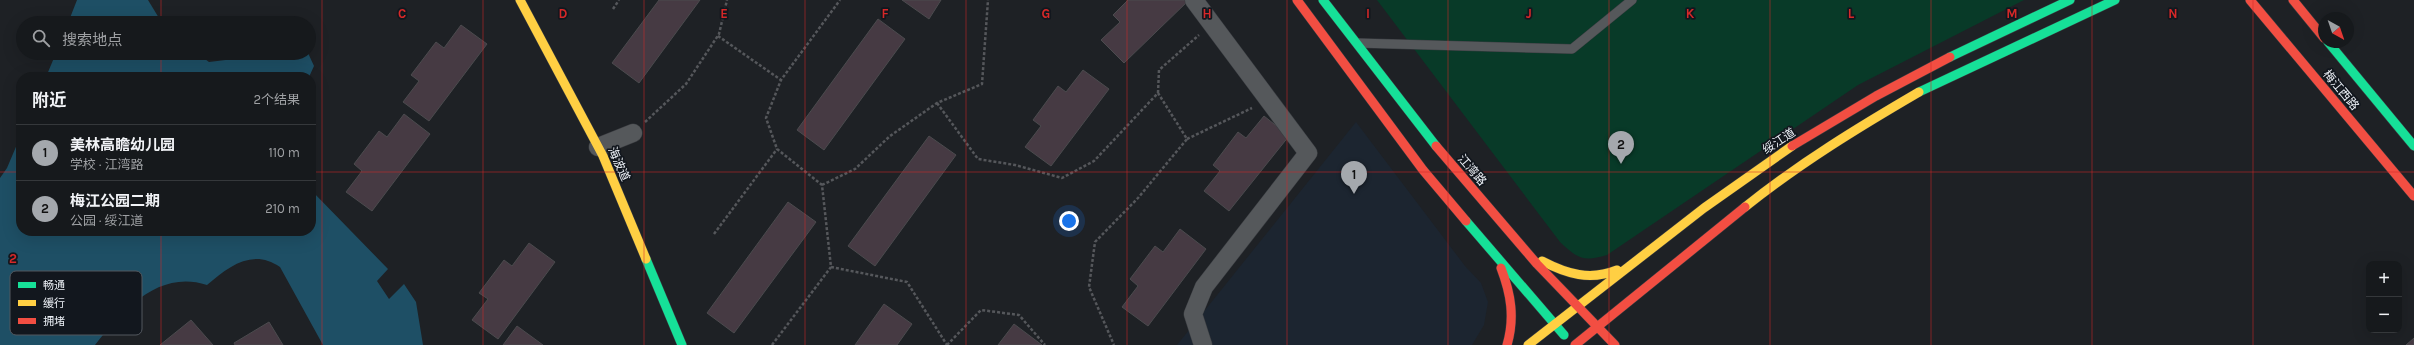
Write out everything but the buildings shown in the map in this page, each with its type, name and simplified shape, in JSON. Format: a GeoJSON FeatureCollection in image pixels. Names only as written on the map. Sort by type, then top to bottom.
{"type":"FeatureCollection","features":[{"type":"Feature","properties":{"kind":"main road","name":"海波道"},"geometry":{"type":"LineString","coordinates":[[520,0],[598,147],[682,345]]}},
{"type":"Feature","properties":{"kind":"main road"},"geometry":{"type":"LineString","coordinates":[[1297,0],[1423,170],[1499,261],[1574,345],[1651,282],[1796,168],[1885,110],[1933,84],[2115,0]]}},
{"type":"Feature","properties":{"kind":"main road","name":"江湾路"},"geometry":{"type":"LineString","coordinates":[[1323,0],[1442,154],[1573,303],[1615,345]]}},
{"type":"Feature","properties":{"kind":"main road","name":"绥江道"},"geometry":{"type":"LineString","coordinates":[[1528,345],[1555,324],[1573,303],[1584,300],[1748,175],[1814,132],[1914,75],[2070,0]]}},
{"type":"Feature","properties":{"kind":"main road","name":"梅江西路"},"geometry":{"type":"LineString","coordinates":[[2250,0],[2414,196]]}},
{"type":"Feature","properties":{"kind":"main road"},"geometry":{"type":"LineString","coordinates":[[2293,0],[2318,31]]}},
{"type":"Feature","properties":{"kind":"main road","name":"梅江西路"},"geometry":{"type":"LineString","coordinates":[[2333,48],[2414,146]]}},
{"type":"Feature","properties":{"kind":"main road"},"geometry":{"type":"LineString","coordinates":[[1499,261],[1536,282],[1521,244]]}},
{"type":"Feature","properties":{"kind":"main road"},"geometry":{"type":"LineString","coordinates":[[1521,244],[1541,261],[1563,273],[1574,276],[1591,277],[1610,273],[1635,261]]}},
{"type":"Feature","properties":{"kind":"main road"},"geometry":{"type":"LineString","coordinates":[[1499,261],[1512,309],[1513,323],[1507,345]]}},
{"type":"Feature","properties":{"kind":"main road"},"geometry":{"type":"LineString","coordinates":[[1622,294],[1651,282]]}},
{"type":"Feature","properties":{"kind":"main road"},"geometry":{"type":"LineString","coordinates":[[1539,345],[1544,333],[1546,314],[1542,294]]}},
{"type":"Feature","properties":{"kind":"main road"},"geometry":{"type":"LineString","coordinates":[[1554,295],[1573,303]]}},
{"type":"Feature","properties":{"kind":"main road"},"geometry":{"type":"LineString","coordinates":[[1584,300],[1606,298]]}},
{"type":"Feature","properties":{"kind":"street"},"geometry":{"type":"LineString","coordinates":[[1194,0],[1308,153],[1204,287],[1193,314],[1203,345]]}},
{"type":"Feature","properties":{"kind":"street"},"geometry":{"type":"LineString","coordinates":[[598,147],[633,133]]}},
{"type":"Feature","properties":{"kind":"lane"},"geometry":{"type":"LineString","coordinates":[[1355,43],[1572,49],[1632,0]]}},
{"type":"Feature","properties":{"kind":"path"},"geometry":{"type":"LineString","coordinates":[[613,9],[619,0]]}},
{"type":"Feature","properties":{"kind":"path"},"geometry":{"type":"LineString","coordinates":[[633,133],[686,84],[718,36],[727,0]]}},
{"type":"Feature","properties":{"kind":"path"},"geometry":{"type":"LineString","coordinates":[[772,345],[831,267],[822,185],[777,149],[766,118],[781,80],[840,0]]}},
{"type":"Feature","properties":{"kind":"path"},"geometry":{"type":"LineString","coordinates":[[822,185],[855,169],[890,136],[937,103],[982,84],[988,0]]}},
{"type":"Feature","properties":{"kind":"path"},"geometry":{"type":"LineString","coordinates":[[1187,139],[1158,94],[1159,70],[1212,24]]}},
{"type":"Feature","properties":{"kind":"path"},"geometry":{"type":"LineString","coordinates":[[718,36],[781,80]]}},
{"type":"Feature","properties":{"kind":"path"},"geometry":{"type":"LineString","coordinates":[[937,103],[978,159],[1015,166],[1062,178],[1094,161],[1158,94]]}},
{"type":"Feature","properties":{"kind":"path"},"geometry":{"type":"LineString","coordinates":[[1114,345],[1088,287],[1095,242],[1138,198],[1187,139],[1269,100]]}},
{"type":"Feature","properties":{"kind":"path"},"geometry":{"type":"LineString","coordinates":[[714,234],[777,149]]}},
{"type":"Feature","properties":{"kind":"path"},"geometry":{"type":"LineString","coordinates":[[831,267],[907,282],[947,345],[981,310],[1019,315],[1046,345]]}},
{"type":"Feature","properties":{"kind":"shaded area"},"geometry":{"type":"Polygon","coordinates":[[[1356,122],[1465,266],[1481,283],[1488,302],[1484,325],[1472,345],[1177,345],[1356,122]]]}},
{"type":"Feature","properties":{"kind":"green space"},"geometry":{"type":"Polygon","coordinates":[[[1377,0],[2024,0],[1858,85],[1607,255],[1582,258],[1560,242],[1377,0]]]}},
{"type":"Feature","properties":{"kind":"water"},"geometry":{"type":"Polygon","coordinates":[[[77,0],[148,0],[158,16],[71,16],[77,0]]]}},
{"type":"Feature","properties":{"kind":"water"},"geometry":{"type":"Polygon","coordinates":[[[53,60],[206,60],[209,62],[225,60],[311,60],[314,66],[311,72],[48,72],[53,60]]]}},
{"type":"Feature","properties":{"kind":"water"},"geometry":{"type":"Polygon","coordinates":[[[16,147],[16,236],[316,236],[316,195],[388,269],[377,281],[389,299],[404,284],[416,302],[423,345],[323,345],[280,267],[260,259],[251,259],[233,266],[207,285],[189,282],[173,283],[157,288],[142,297],[142,271],[10,271],[10,335],[103,335],[95,345],[0,345],[0,178],[7,168],[16,147]]]}},
{"type":"Feature","properties":{"kind":"traffic: fast"},"geometry":{"type":"LineString","coordinates":[[1323,0],[1436,146]]}},
{"type":"Feature","properties":{"kind":"traffic: fast"},"geometry":{"type":"LineString","coordinates":[[1950,57],[2070,0]]}},
{"type":"Feature","properties":{"kind":"traffic: fast"},"geometry":{"type":"LineString","coordinates":[[1919,92],[2115,0]]}},
{"type":"Feature","properties":{"kind":"traffic: fast"},"geometry":{"type":"LineString","coordinates":[[2333,48],[2414,146]]}},
{"type":"Feature","properties":{"kind":"traffic: fast"},"geometry":{"type":"LineString","coordinates":[[1466,221],[1564,335]]}},
{"type":"Feature","properties":{"kind":"traffic: fast"},"geometry":{"type":"LineString","coordinates":[[646,259],[682,345]]}},
{"type":"Feature","properties":{"kind":"traffic: slow"},"geometry":{"type":"LineString","coordinates":[[520,0],[603,156],[646,259]]}},
{"type":"Feature","properties":{"kind":"traffic: slow"},"geometry":{"type":"LineString","coordinates":[[1745,207],[1787,175],[1830,146],[1919,92]]}},
{"type":"Feature","properties":{"kind":"traffic: slow"},"geometry":{"type":"LineString","coordinates":[[1528,345],[1704,208],[1792,146]]}},
{"type":"Feature","properties":{"kind":"traffic: slow"},"geometry":{"type":"LineString","coordinates":[[1542,261],[1560,269],[1579,274],[1597,275],[1617,270]]}},
{"type":"Feature","properties":{"kind":"traffic: jam"},"geometry":{"type":"LineString","coordinates":[[1297,0],[1423,170],[1466,221]]}},
{"type":"Feature","properties":{"kind":"traffic: jam"},"geometry":{"type":"LineString","coordinates":[[2250,0],[2414,196]]}},
{"type":"Feature","properties":{"kind":"traffic: jam"},"geometry":{"type":"LineString","coordinates":[[2293,0],[2318,31]]}},
{"type":"Feature","properties":{"kind":"traffic: jam"},"geometry":{"type":"LineString","coordinates":[[1792,146],[1876,96],[1950,57]]}},
{"type":"Feature","properties":{"kind":"traffic: jam"},"geometry":{"type":"LineString","coordinates":[[1436,146],[1537,264],[1615,345]]}},
{"type":"Feature","properties":{"kind":"traffic: jam"},"geometry":{"type":"LineString","coordinates":[[1575,345],[1745,207]]}},
{"type":"Feature","properties":{"kind":"traffic: jam"},"geometry":{"type":"LineString","coordinates":[[1501,268],[1511,306],[1511,325],[1507,345]]}},
{"type":"Feature","properties":{"kind":"place","name":"梅江公园二期"},"geometry":{"type":"Point","coordinates":[1621,164]}},
{"type":"Feature","properties":{"kind":"place","name":"美林高瞻幼儿园"},"geometry":{"type":"Point","coordinates":[1354,194]}}]}
